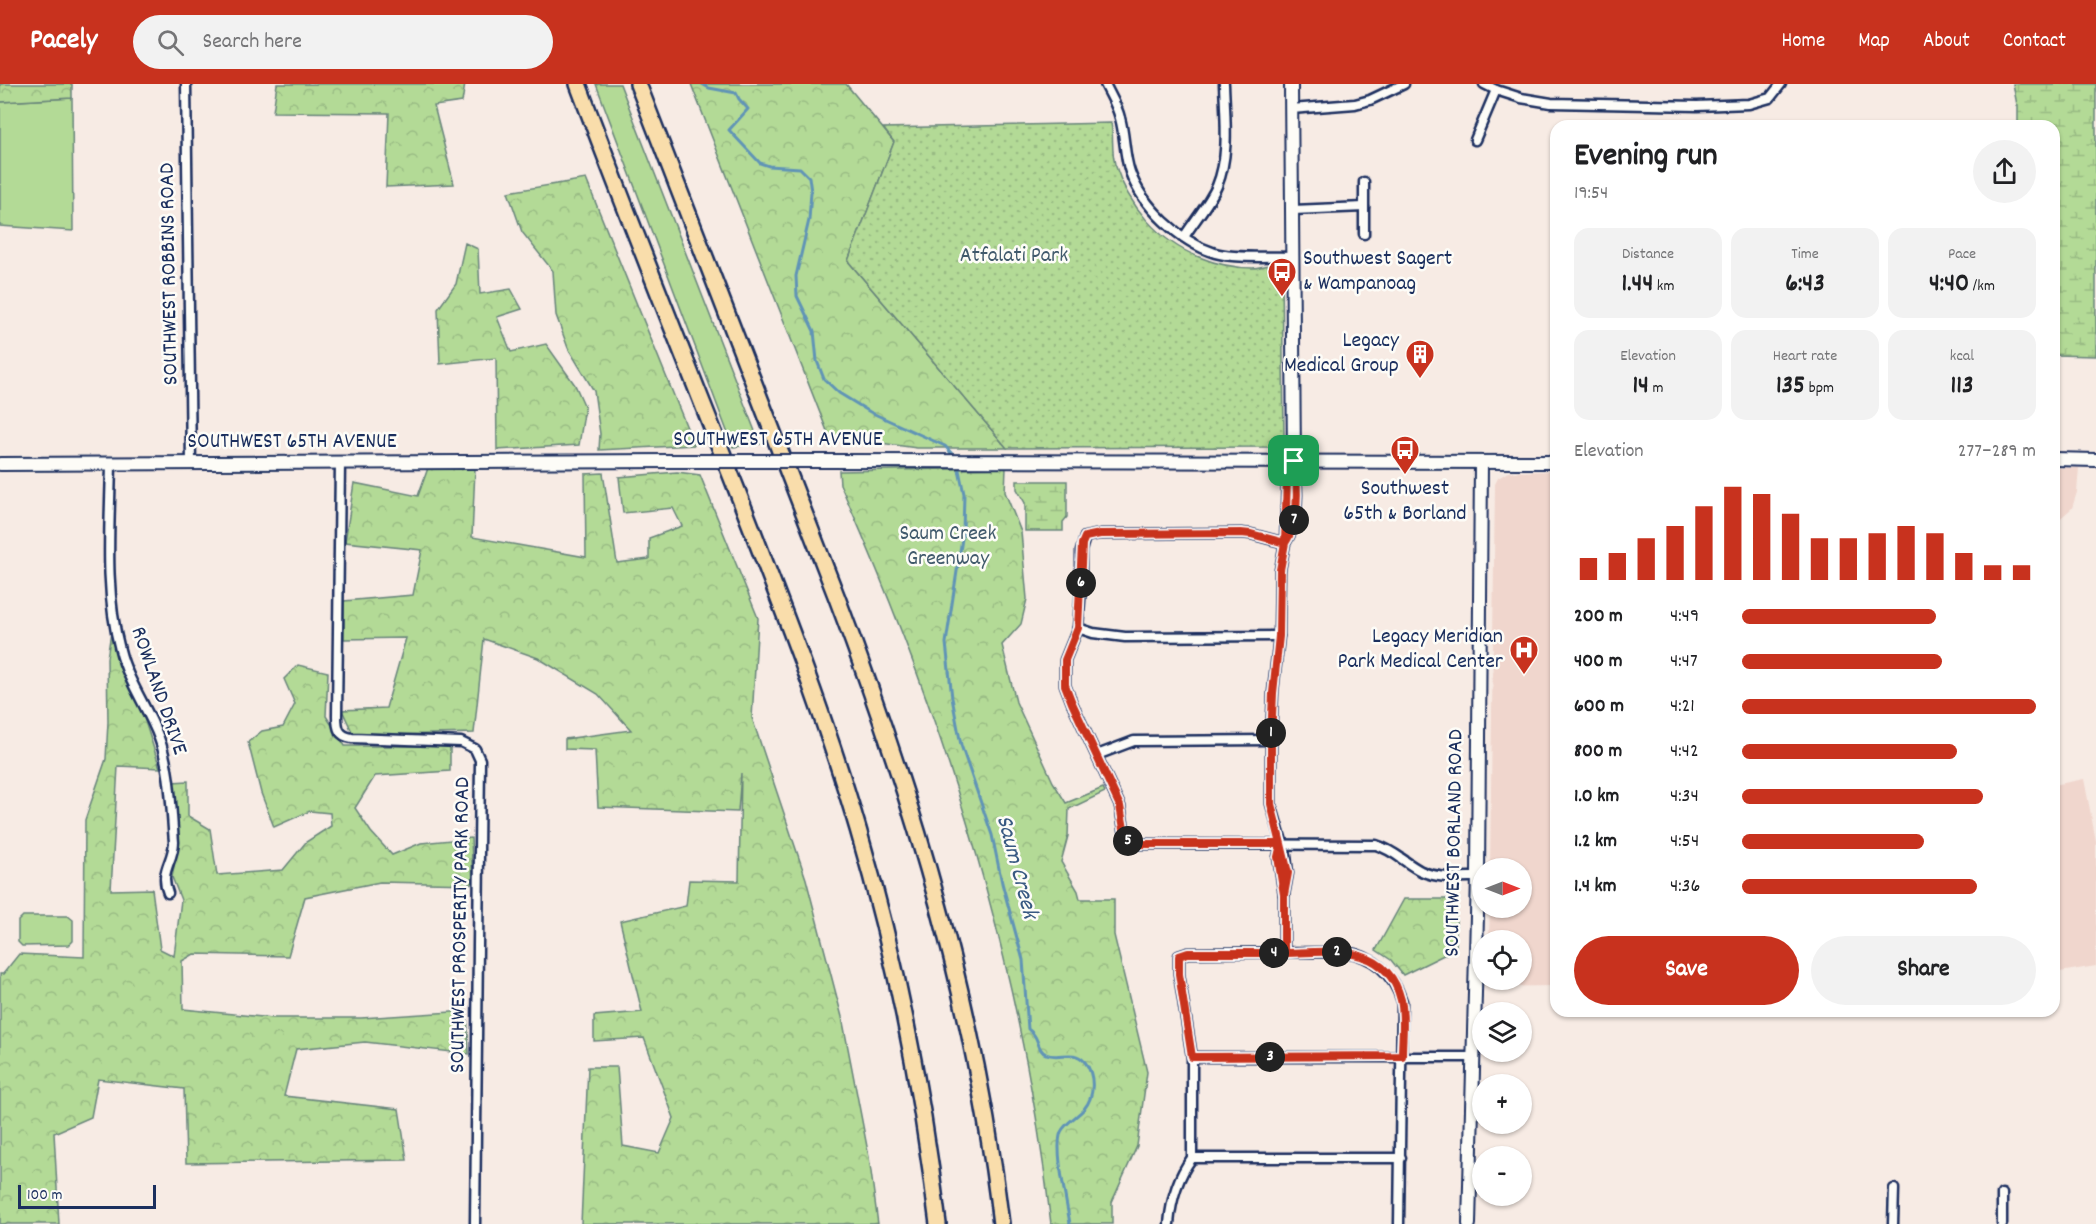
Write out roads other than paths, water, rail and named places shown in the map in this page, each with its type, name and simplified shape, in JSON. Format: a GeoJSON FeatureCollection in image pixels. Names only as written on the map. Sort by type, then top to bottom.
{"type":"FeatureCollection","features":[{"type":"Feature","properties":{"kind":"highway"},"geometry":{"type":"LineString","coordinates":[[572,84],[603,150]]}},
{"type":"Feature","properties":{"kind":"highway"},"geometry":{"type":"LineString","coordinates":[[578,84],[789,624],[841,774],[873,884],[908,1031],[930,1156],[938,1224]]}},
{"type":"Feature","properties":{"kind":"highway"},"geometry":{"type":"LineString","coordinates":[[638,84],[865,671],[901,776],[943,920],[959,986],[984,1111],[1001,1224]]}},
{"type":"Feature","properties":{"kind":"main road"},"geometry":{"type":"LineString","coordinates":[[1291,84],[1294,461]]}},
{"type":"Feature","properties":{"kind":"main road"},"geometry":{"type":"LineString","coordinates":[[2060,459],[2096,460]]}},
{"type":"Feature","properties":{"kind":"main road","name":"SOUTHWEST 65TH AVENUE"},"geometry":{"type":"LineString","coordinates":[[0,464],[672,461],[1550,462]]}},
{"type":"Feature","properties":{"kind":"main road","name":"SOUTHWEST BORLAND ROAD"},"geometry":{"type":"LineString","coordinates":[[1478,858],[1481,462]]}},
{"type":"Feature","properties":{"kind":"main road","name":"SOUTHWEST BORLAND ROAD"},"geometry":{"type":"LineString","coordinates":[[1474,1002],[1477,918]]}},
{"type":"Feature","properties":{"kind":"main road","name":"SOUTHWEST BORLAND ROAD"},"geometry":{"type":"LineString","coordinates":[[1469,1224],[1472,1057]]}},
{"type":"Feature","properties":{"kind":"street","name":"SOUTHWEST ROBBINS ROAD"},"geometry":{"type":"LineString","coordinates":[[186,84],[191,463]]}},
{"type":"Feature","properties":{"kind":"street"},"geometry":{"type":"LineString","coordinates":[[1105,84],[1118,110],[1129,170],[1135,184],[1151,208],[1184,237],[1216,254],[1293,257]]}},
{"type":"Feature","properties":{"kind":"street"},"geometry":{"type":"LineString","coordinates":[[1184,237],[1216,188],[1223,167],[1226,141],[1224,84]]}},
{"type":"Feature","properties":{"kind":"street"},"geometry":{"type":"LineString","coordinates":[[1291,109],[1355,104],[1370,100],[1404,84]]}},
{"type":"Feature","properties":{"kind":"street"},"geometry":{"type":"LineString","coordinates":[[1484,84],[1521,98],[1551,103],[1697,106],[1749,104],[1770,98],[1781,84]]}},
{"type":"Feature","properties":{"kind":"street"},"geometry":{"type":"LineString","coordinates":[[1475,140],[1496,90]]}},
{"type":"Feature","properties":{"kind":"street"},"geometry":{"type":"LineString","coordinates":[[1364,182],[1364,234]]}},
{"type":"Feature","properties":{"kind":"street"},"geometry":{"type":"LineString","coordinates":[[1293,210],[1364,207]]}},
{"type":"Feature","properties":{"kind":"street"},"geometry":{"type":"LineString","coordinates":[[1284,953],[1284,895],[1278,857],[1281,844],[1271,804],[1271,740],[1279,636],[1280,570],[1285,543],[1287,476],[1294,461]]}},
{"type":"Feature","properties":{"kind":"street","name":"SOUTHWEST PROSPERITY PARK ROAD"},"geometry":{"type":"LineString","coordinates":[[340,462],[338,730],[345,737],[352,738],[461,742],[475,749],[480,760],[475,1224]]}},
{"type":"Feature","properties":{"kind":"street","name":"ROWLAND DRIVE"},"geometry":{"type":"LineString","coordinates":[[111,463],[110,573],[113,604],[120,651],[130,677],[152,720],[165,756],[174,842],[173,853],[163,881],[168,893]]}},
{"type":"Feature","properties":{"kind":"street"},"geometry":{"type":"LineString","coordinates":[[1285,543],[1241,533],[1100,534],[1085,537],[1081,551],[1078,628],[1065,660],[1065,685],[1120,806],[1126,840],[1132,844],[1376,845],[1393,851],[1422,872],[1442,876],[1472,877]]}},
{"type":"Feature","properties":{"kind":"street"},"geometry":{"type":"LineString","coordinates":[[1078,628],[1118,637],[1279,636]]}},
{"type":"Feature","properties":{"kind":"street"},"geometry":{"type":"LineString","coordinates":[[1097,755],[1134,741],[1271,740]]}},
{"type":"Feature","properties":{"kind":"street"},"geometry":{"type":"LineString","coordinates":[[1169,1224],[1173,1193],[1191,1158],[1192,1057],[1179,974],[1179,956],[1188,953],[1351,953],[1365,956],[1376,963],[1393,981],[1402,1001],[1400,1224]]}},
{"type":"Feature","properties":{"kind":"street"},"geometry":{"type":"LineString","coordinates":[[1192,1057],[1472,1057]]}},
{"type":"Feature","properties":{"kind":"street"},"geometry":{"type":"LineString","coordinates":[[1191,1158],[1401,1158]]}},
{"type":"Feature","properties":{"kind":"street"},"geometry":{"type":"LineString","coordinates":[[1893,1224],[1894,1190]]}},
{"type":"Feature","properties":{"kind":"street"},"geometry":{"type":"LineString","coordinates":[[2002,1194],[2002,1224]]}},
{"type":"Feature","properties":{"kind":"waterway","name":"Saum Creek"},"geometry":{"type":"LineString","coordinates":[[702,84],[709,88],[736,93],[748,109],[729,130],[760,163],[769,166],[800,168],[809,177],[811,192],[809,220],[796,276],[797,296],[814,331],[817,361],[824,379],[839,393],[870,412],[945,446],[952,454]]}},
{"type":"Feature","properties":{"kind":"waterway","name":"Saum Creek"},"geometry":{"type":"LineString","coordinates":[[959,470],[964,494],[963,532],[946,643],[952,698],[961,745],[992,835],[1002,883],[1023,960],[1028,1029],[1036,1037],[1043,1053],[1080,1058],[1088,1067],[1092,1079],[1092,1092],[1088,1104],[1063,1129],[1059,1140],[1060,1163],[1070,1224]]}},
{"type":"Feature","properties":{"kind":"place","name":"Southwest Sagert & Wampanoag"},"geometry":{"type":"Point","coordinates":[1282,298]}},
{"type":"Feature","properties":{"kind":"place","name":"Legacy Medical Group"},"geometry":{"type":"Point","coordinates":[1420,380]}},
{"type":"Feature","properties":{"kind":"place","name":"Southwest 65th & Borland"},"geometry":{"type":"Point","coordinates":[1405,476]}},
{"type":"Feature","properties":{"kind":"place","name":"Legacy Meridian Park Medical Center"},"geometry":{"type":"Point","coordinates":[1524,676]}},
{"type":"Feature","properties":{"kind":"park label","name":"Atfalati Park"},"geometry":{"type":"Point","coordinates":[1014,256]}},
{"type":"Feature","properties":{"kind":"park label","name":"Saum Creek Greenway"},"geometry":{"type":"Point","coordinates":[948,546]}}]}
